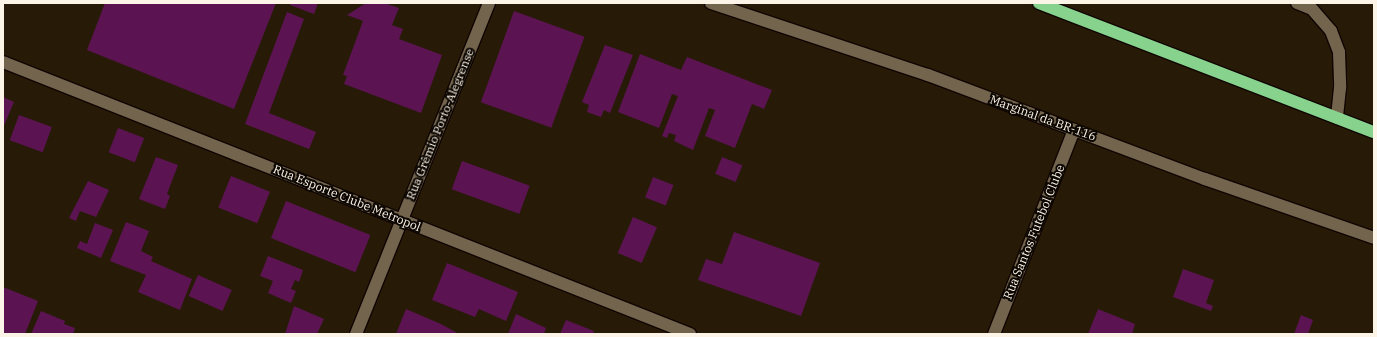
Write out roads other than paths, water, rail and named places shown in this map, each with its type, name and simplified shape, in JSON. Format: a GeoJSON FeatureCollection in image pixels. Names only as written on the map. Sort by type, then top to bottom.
{"type":"FeatureCollection","features":[{"type":"Feature","properties":{"kind":"highway"},"geometry":{"type":"LineString","coordinates":[[1039,3],[1374,132]]}},
{"type":"Feature","properties":{"kind":"street","name":"Rua Grêmio Porto-Alegrense"},"geometry":{"type":"LineString","coordinates":[[356,334],[489,3]]}},
{"type":"Feature","properties":{"kind":"street","name":"Marginal da BR-116"},"geometry":{"type":"LineString","coordinates":[[711,3],[928,75],[1074,130],[1374,238]]}},
{"type":"Feature","properties":{"kind":"street"},"geometry":{"type":"LineString","coordinates":[[1297,3],[1312,9],[1331,31],[1339,52],[1340,88],[1337,118]]}},
{"type":"Feature","properties":{"kind":"street","name":"Rua Esporte Clube Metropol"},"geometry":{"type":"LineString","coordinates":[[3,62],[690,334]]}},
{"type":"Feature","properties":{"kind":"street","name":"Rua Santos Futebol Clube"},"geometry":{"type":"LineString","coordinates":[[994,334],[1074,130]]}}]}
